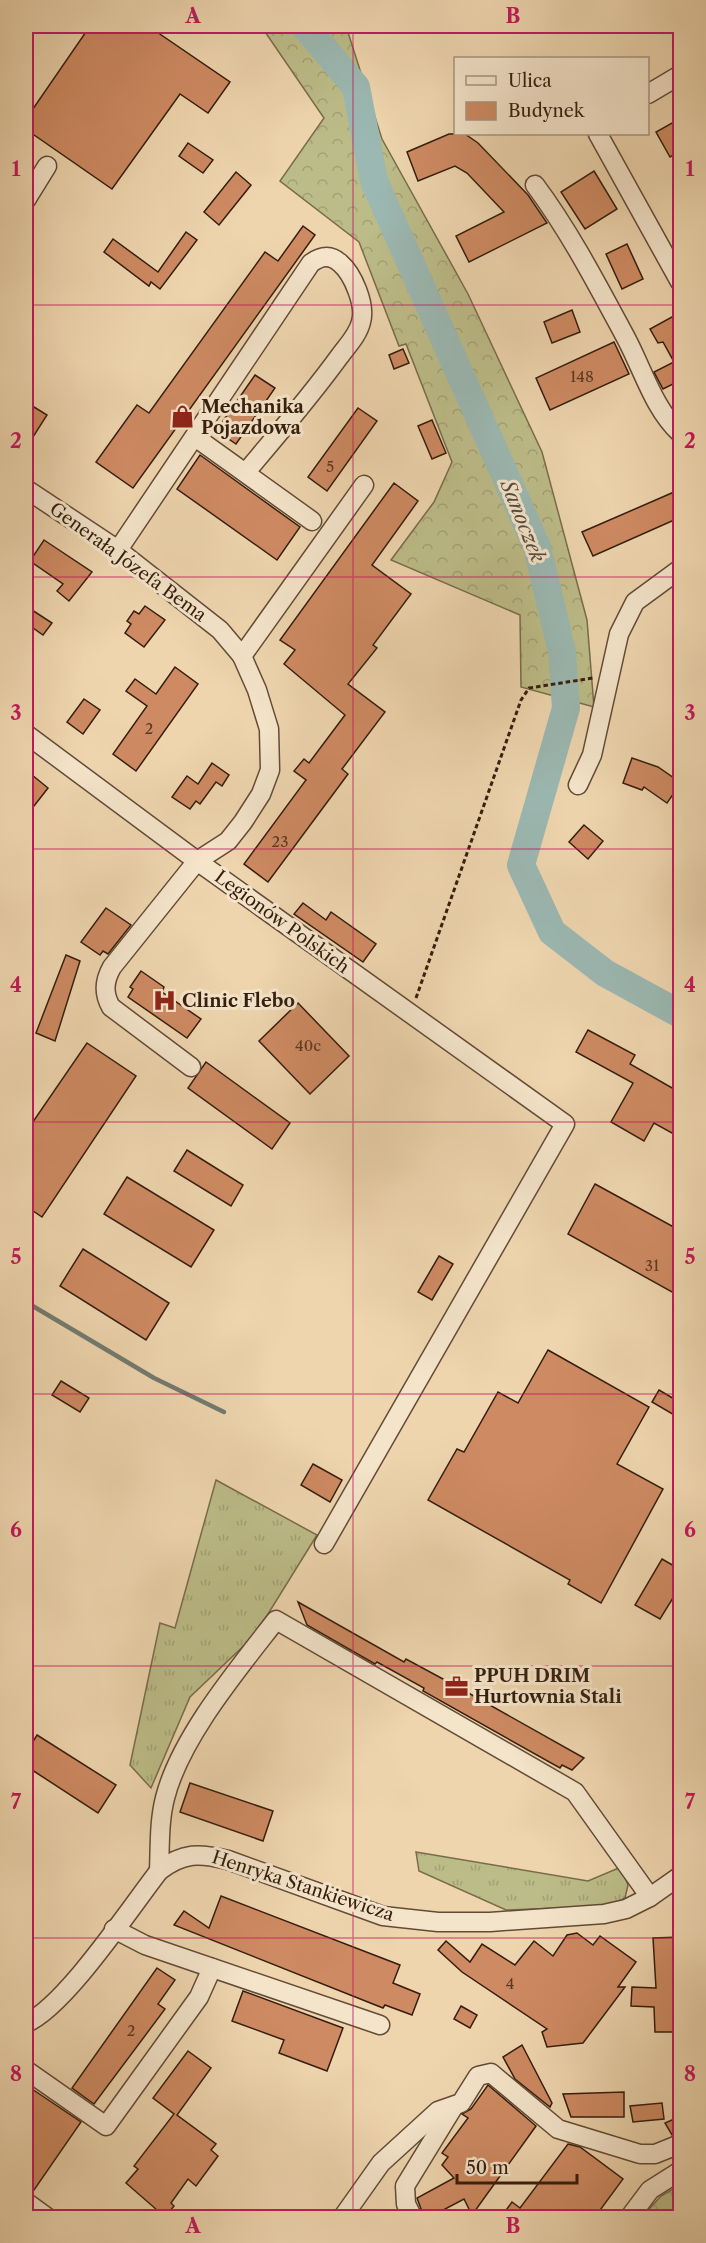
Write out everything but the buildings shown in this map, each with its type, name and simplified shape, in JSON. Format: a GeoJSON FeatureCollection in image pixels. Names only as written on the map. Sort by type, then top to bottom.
{"type":"FeatureCollection","features":[{"type":"Feature","properties":{"kind":"street"},"geometry":{"type":"LineString","coordinates":[[649,93],[681,75]]}},
{"type":"Feature","properties":{"kind":"street"},"geometry":{"type":"LineString","coordinates":[[599,135],[681,282]]}},
{"type":"Feature","properties":{"kind":"street"},"geometry":{"type":"LineString","coordinates":[[26,200],[46,166]]}},
{"type":"Feature","properties":{"kind":"street"},"geometry":{"type":"LineString","coordinates":[[535,184],[556,214],[626,339],[667,420],[681,433]]}},
{"type":"Feature","properties":{"kind":"street"},"geometry":{"type":"LineString","coordinates":[[118,550],[311,263],[320,257],[328,256],[338,260],[351,279],[361,304],[361,322],[317,386],[246,472]]}},
{"type":"Feature","properties":{"kind":"street"},"geometry":{"type":"LineString","coordinates":[[195,437],[312,520]]}},
{"type":"Feature","properties":{"kind":"street"},"geometry":{"type":"LineString","coordinates":[[242,656],[364,485]]}},
{"type":"Feature","properties":{"kind":"street","name":"Generała Józefa Bema"},"geometry":{"type":"LineString","coordinates":[[26,489],[118,550],[220,630],[242,656],[257,690],[269,729],[270,770],[261,794],[228,841],[197,861],[112,967],[105,989],[111,1007],[120,1017],[191,1067]]}},
{"type":"Feature","properties":{"kind":"street"},"geometry":{"type":"LineString","coordinates":[[578,785],[592,755],[619,634],[635,602],[681,569]]}},
{"type":"Feature","properties":{"kind":"street","name":"Legionów Polskich"},"geometry":{"type":"LineString","coordinates":[[27,739],[565,1124],[324,1544]]}},
{"type":"Feature","properties":{"kind":"street"},"geometry":{"type":"LineString","coordinates":[[159,1871],[160,1824],[165,1798],[175,1769],[213,1706],[276,1620],[575,1792],[650,1897]]}},
{"type":"Feature","properties":{"kind":"street","name":"Henryka Stankiewicza"},"geometry":{"type":"LineString","coordinates":[[26,2023],[37,2019],[69,1987],[159,1871],[174,1860],[203,1854],[383,1916],[429,1922],[490,1922],[604,1914],[626,1909],[650,1897],[681,1876]]}},
{"type":"Feature","properties":{"kind":"street"},"geometry":{"type":"LineString","coordinates":[[114,1929],[145,1945],[380,2025]]}},
{"type":"Feature","properties":{"kind":"street"},"geometry":{"type":"LineString","coordinates":[[26,2070],[106,2126],[199,1997],[212,1968]]}},
{"type":"Feature","properties":{"kind":"street"},"geometry":{"type":"LineString","coordinates":[[342,2217],[381,2163],[438,2111],[461,2103],[478,2076],[491,2073],[558,2128],[640,2154],[655,2154],[681,2144]]}},
{"type":"Feature","properties":{"kind":"street"},"geometry":{"type":"LineString","coordinates":[[413,2217],[406,2204],[405,2186],[454,2106]]}},
{"type":"Feature","properties":{"kind":"street"},"geometry":{"type":"LineString","coordinates":[[629,2217],[650,2190],[681,2171]]}},
{"type":"Feature","properties":{"kind":"street"},"geometry":{"type":"LineString","coordinates":[[26,2202],[48,2217]]}},
{"type":"Feature","properties":{"kind":"path"},"geometry":{"type":"LineString","coordinates":[[410,1014],[521,700],[529,688],[578,681]]}},
{"type":"Feature","properties":{"kind":"green space"},"geometry":{"type":"Polygon","coordinates":[[[261,26],[346,26],[382,139],[468,294],[542,452],[587,620],[594,707],[521,687],[520,615],[391,560],[434,502],[452,462],[406,344],[399,346],[359,242],[280,181],[324,118],[261,26]]]}},
{"type":"Feature","properties":{"kind":"green space"},"geometry":{"type":"Polygon","coordinates":[[[216,1480],[317,1535],[255,1635],[190,1697],[151,1788],[130,1765],[160,1623],[175,1628],[216,1480]]]}},
{"type":"Feature","properties":{"kind":"green space"},"geometry":{"type":"Polygon","coordinates":[[[416,1852],[588,1881],[621,1867],[628,1885],[625,1898],[611,1906],[506,1910],[419,1871],[416,1852]]]}},
{"type":"Feature","properties":{"kind":"green space"},"geometry":{"type":"Polygon","coordinates":[[[680,2185],[680,2217],[641,2218],[661,2196],[680,2185]]]}},
{"type":"Feature","properties":{"kind":"waterway","name":"Sanoczek"},"geometry":{"type":"LineString","coordinates":[[305,26],[356,87],[374,181],[537,547],[562,652],[566,708],[521,865],[552,932],[605,973],[680,1014]]}},
{"type":"Feature","properties":{"kind":"waterway"},"geometry":{"type":"LineString","coordinates":[[26,1302],[154,1378],[224,1412]]}},
{"type":"Feature","properties":{"kind":"place","name":"Mechanika Pojazdowa"},"geometry":{"type":"Point","coordinates":[183,417]}},
{"type":"Feature","properties":{"kind":"place","name":"Clinic Flebo"},"geometry":{"type":"Point","coordinates":[164,1001]}},
{"type":"Feature","properties":{"kind":"place","name":"PPUH DRIM Hurtownia Stali"},"geometry":{"type":"Point","coordinates":[456,1686]}}]}
